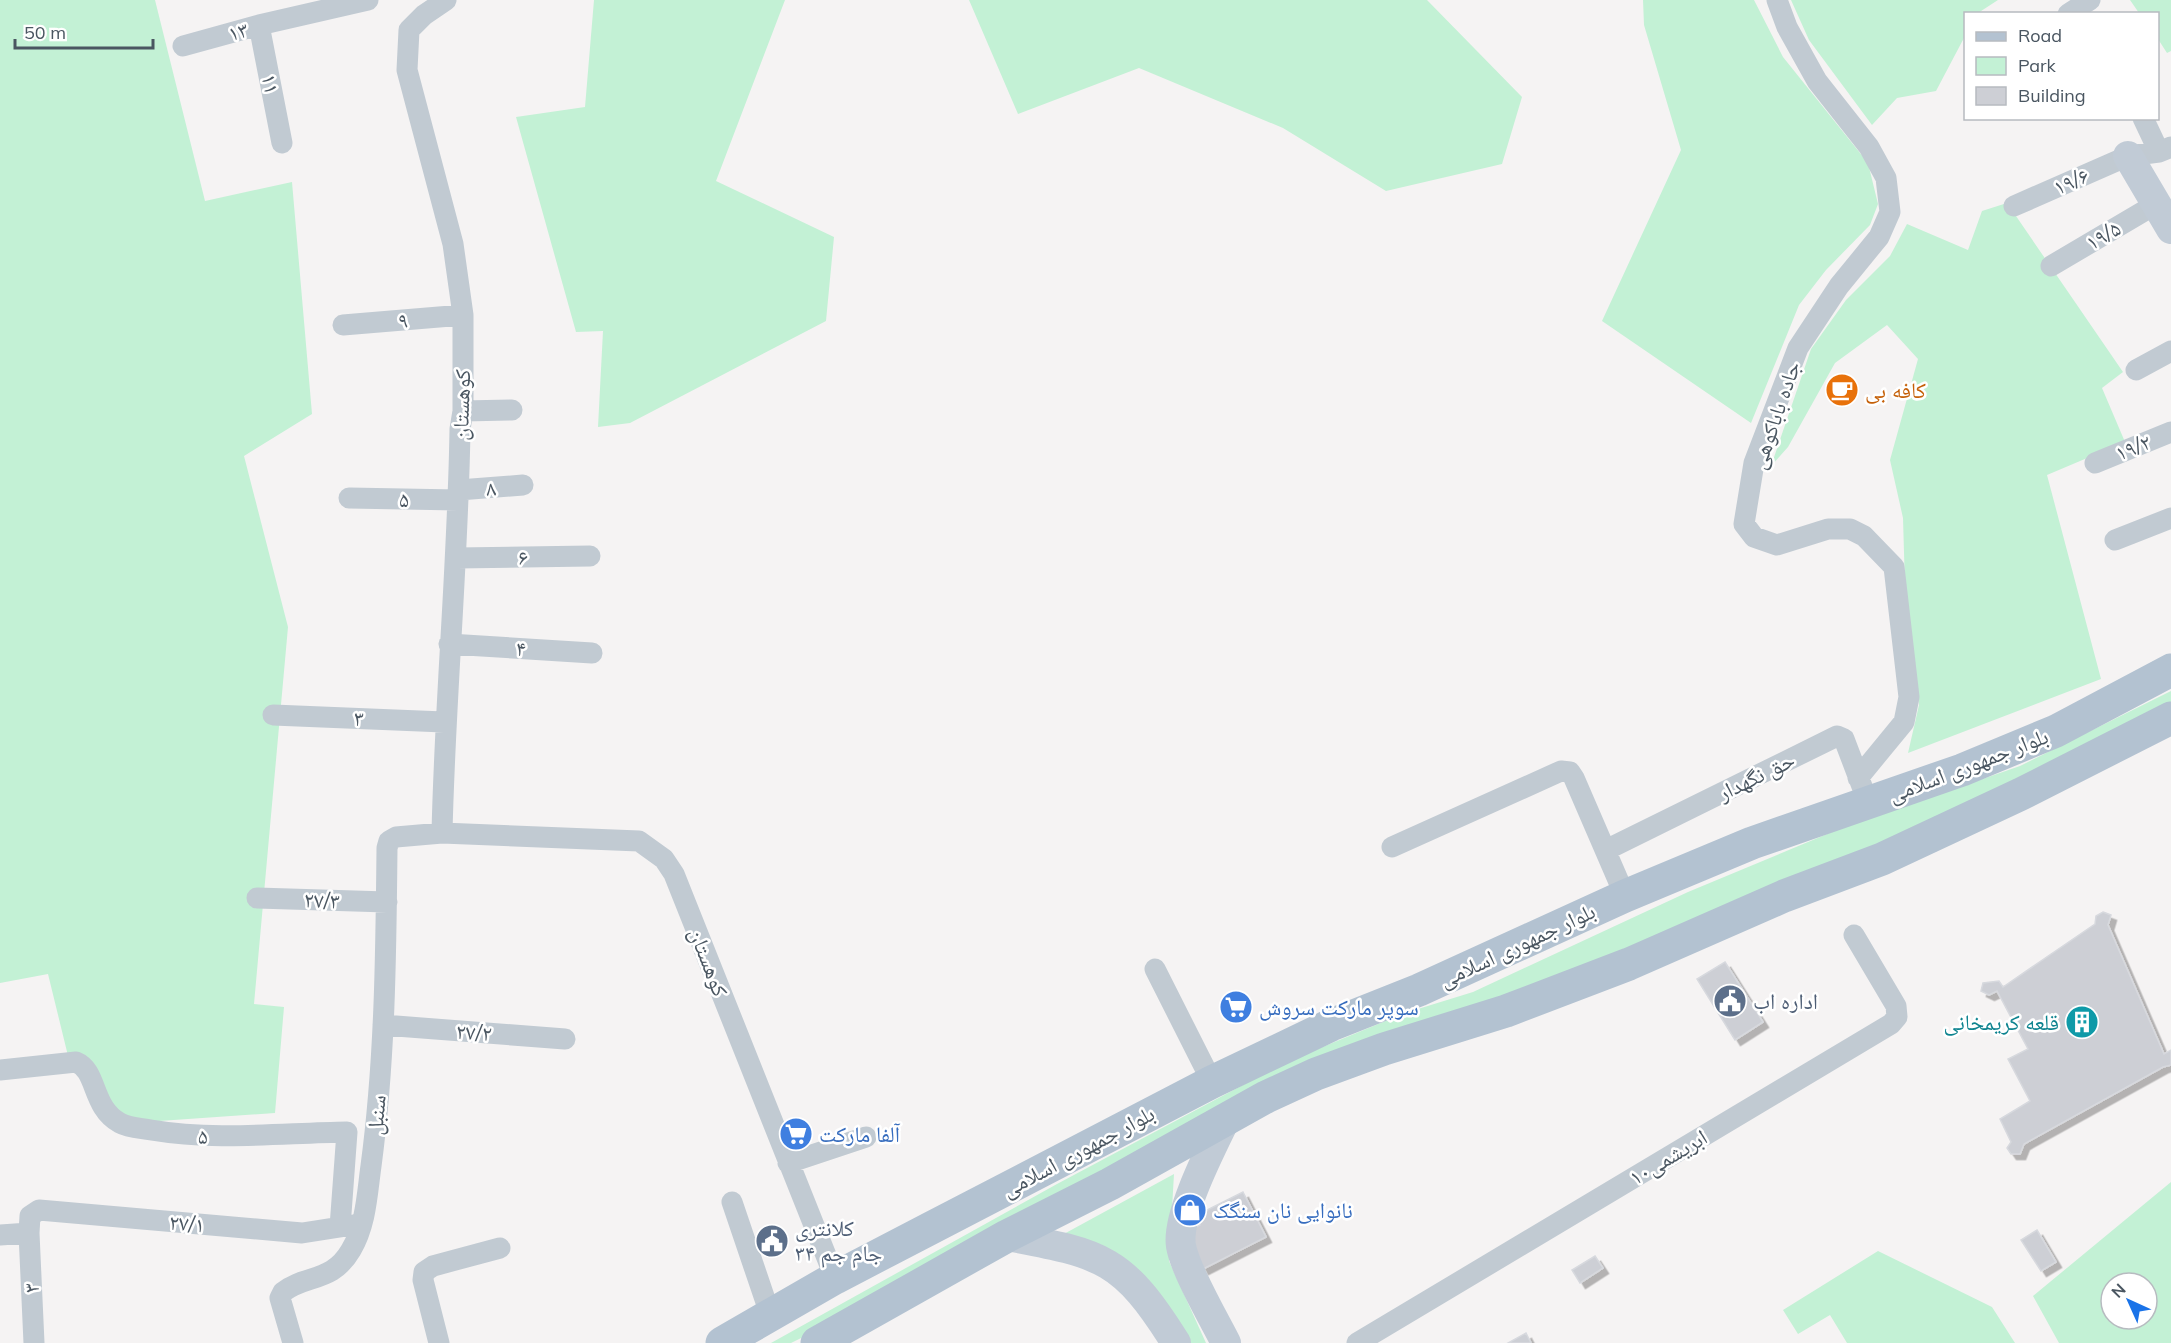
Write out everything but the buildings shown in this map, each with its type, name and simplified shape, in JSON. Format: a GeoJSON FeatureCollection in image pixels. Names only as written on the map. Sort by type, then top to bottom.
{"type":"FeatureCollection","features":[{"type":"Feature","properties":{"kind":"main road"},"geometry":{"type":"LineString","coordinates":[[2128,156],[2171,230]]}},
{"type":"Feature","properties":{"kind":"main road","name":"بلوار جمهوری اسلامی"},"geometry":{"type":"LineString","coordinates":[[722,1343],[835,1278],[1212,1082],[1331,1025],[1419,990],[1624,896],[1752,843],[1863,790],[1962,770],[2056,731],[2171,670]]}},
{"type":"Feature","properties":{"kind":"main road","name":"بلوار جمهوری اسلامی"},"geometry":{"type":"LineString","coordinates":[[817,1343],[1007,1236],[1316,1074],[1384,1049],[1506,1011],[1596,977],[1784,896],[1882,859],[2021,794],[2171,718]]}},
{"type":"Feature","properties":{"kind":"main road"},"geometry":{"type":"LineString","coordinates":[[1225,1120],[1195,1187],[1181,1238],[1187,1263],[1226,1343]]}},
{"type":"Feature","properties":{"kind":"main road"},"geometry":{"type":"LineString","coordinates":[[1007,1236],[1068,1248],[1109,1263],[1143,1293],[1176,1343]]}},
{"type":"Feature","properties":{"kind":"street"},"geometry":{"type":"LineString","coordinates":[[259,25],[368,0]]}},
{"type":"Feature","properties":{"kind":"street","name":"کوهستان"},"geometry":{"type":"LineString","coordinates":[[442,833],[444,722],[457,558],[460,429],[463,411],[463,315],[453,244],[407,70],[410,30],[424,15],[446,0]]}},
{"type":"Feature","properties":{"kind":"street","name":"جاده باباکوهی"},"geometry":{"type":"LineString","coordinates":[[1776,0],[1787,27],[1817,81],[1869,147],[1886,178],[1890,212],[1879,237],[1839,286],[1798,348],[1754,463],[1744,524],[1754,537],[1777,545],[1828,529],[1850,529],[1864,536],[1894,567],[1907,705],[1904,722],[1863,790]]}},
{"type":"Feature","properties":{"kind":"street","name":"۱۳"},"geometry":{"type":"LineString","coordinates":[[183,46],[259,25]]}},
{"type":"Feature","properties":{"kind":"street","name":"۱۱"},"geometry":{"type":"LineString","coordinates":[[259,25],[282,143]]}},
{"type":"Feature","properties":{"kind":"street"},"geometry":{"type":"LineString","coordinates":[[2144,120],[2165,150]]}},
{"type":"Feature","properties":{"kind":"street","name":"۱۹/۶"},"geometry":{"type":"LineString","coordinates":[[2014,206],[2128,156],[2165,150]]}},
{"type":"Feature","properties":{"kind":"street","name":"۱۹/۵"},"geometry":{"type":"LineString","coordinates":[[2050,266],[2156,204]]}},
{"type":"Feature","properties":{"kind":"street","name":"۹"},"geometry":{"type":"LineString","coordinates":[[343,325],[463,315]]}},
{"type":"Feature","properties":{"kind":"street"},"geometry":{"type":"LineString","coordinates":[[2136,370],[2171,351]]}},
{"type":"Feature","properties":{"kind":"street"},"geometry":{"type":"LineString","coordinates":[[463,411],[512,410]]}},
{"type":"Feature","properties":{"kind":"street","name":"۱۹/۲"},"geometry":{"type":"LineString","coordinates":[[2095,463],[2171,432]]}},
{"type":"Feature","properties":{"kind":"street","name":"۸"},"geometry":{"type":"LineString","coordinates":[[459,495],[523,485]]}},
{"type":"Feature","properties":{"kind":"street","name":"۵"},"geometry":{"type":"LineString","coordinates":[[349,498],[459,495]]}},
{"type":"Feature","properties":{"kind":"street"},"geometry":{"type":"LineString","coordinates":[[2115,540],[2171,518]]}},
{"type":"Feature","properties":{"kind":"street","name":"۶"},"geometry":{"type":"LineString","coordinates":[[457,558],[590,556]]}},
{"type":"Feature","properties":{"kind":"street","name":"۴"},"geometry":{"type":"LineString","coordinates":[[449,644],[592,653]]}},
{"type":"Feature","properties":{"kind":"street","name":"۳"},"geometry":{"type":"LineString","coordinates":[[273,715],[444,722]]}},
{"type":"Feature","properties":{"kind":"street","name":"حق نگهدار"},"geometry":{"type":"LineString","coordinates":[[1606,850],[1838,736],[1844,739],[1863,790]]}},
{"type":"Feature","properties":{"kind":"street"},"geometry":{"type":"LineString","coordinates":[[1392,847],[1561,771],[1569,772],[1606,850],[1624,896]]}},
{"type":"Feature","properties":{"kind":"street","name":"کوهستان"},"geometry":{"type":"LineString","coordinates":[[390,841],[396,837],[442,833],[639,841],[664,859],[674,874],[835,1278]]}},
{"type":"Feature","properties":{"kind":"street","name":"سنبل"},"geometry":{"type":"LineString","coordinates":[[293,1343],[280,1298],[283,1292],[325,1275],[340,1265],[351,1251],[363,1223],[376,1129],[383,1025],[390,841]]}},
{"type":"Feature","properties":{"kind":"street","name":"۲۷/۳"},"geometry":{"type":"LineString","coordinates":[[257,898],[387,902]]}},
{"type":"Feature","properties":{"kind":"street","name":"ابریشمی۱۰"},"geometry":{"type":"LineString","coordinates":[[1362,1342],[1891,1024],[1897,1017],[1896,1006],[1854,935]]}},
{"type":"Feature","properties":{"kind":"street"},"geometry":{"type":"LineString","coordinates":[[1155,969],[1212,1082]]}},
{"type":"Feature","properties":{"kind":"street","name":"۲۷/۲"},"geometry":{"type":"LineString","coordinates":[[383,1025],[565,1039]]}},
{"type":"Feature","properties":{"kind":"street","name":"۵"},"geometry":{"type":"LineString","coordinates":[[0,1070],[76,1062],[88,1069],[96,1096],[106,1110],[117,1122],[127,1126],[184,1136],[217,1137],[347,1132],[340,1227]]}},
{"type":"Feature","properties":{"kind":"street"},"geometry":{"type":"LineString","coordinates":[[788,1163],[866,1137]]}},
{"type":"Feature","properties":{"kind":"street"},"geometry":{"type":"LineString","coordinates":[[732,1202],[770,1314]]}},
{"type":"Feature","properties":{"kind":"street","name":"۲۷/۱"},"geometry":{"type":"LineString","coordinates":[[29,1233],[30,1216],[35,1211],[44,1209],[302,1233],[363,1223]]}},
{"type":"Feature","properties":{"kind":"street"},"geometry":{"type":"LineString","coordinates":[[0,1235],[29,1233]]}},
{"type":"Feature","properties":{"kind":"street","name":"۳"},"geometry":{"type":"LineString","coordinates":[[29,1233],[34,1343]]}},
{"type":"Feature","properties":{"kind":"street"},"geometry":{"type":"LineString","coordinates":[[439,1343],[423,1280],[424,1272],[433,1266],[500,1248]]}},
{"type":"Feature","properties":{"kind":"green space"},"geometry":{"type":"Polygon","coordinates":[[[0,0],[155,0],[205,201],[292,182],[312,414],[244,456],[288,627],[254,1004],[284,1007],[275,1113],[145,1122],[112,1110],[70,1064],[48,974],[0,983],[0,0]]]}},
{"type":"Feature","properties":{"kind":"green space"},"geometry":{"type":"Polygon","coordinates":[[[594,0],[785,0],[716,181],[834,237],[826,321],[630,423],[598,427],[603,331],[576,332],[516,117],[585,107],[594,0]]]}},
{"type":"Feature","properties":{"kind":"green space"},"geometry":{"type":"Polygon","coordinates":[[[969,0],[1427,0],[1522,97],[1502,164],[1386,191],[1283,128],[1139,68],[1018,114],[969,0]]]}},
{"type":"Feature","properties":{"kind":"green space"},"geometry":{"type":"Polygon","coordinates":[[[1643,0],[1754,0],[1783,57],[1868,163],[1878,204],[1870,225],[1826,270],[1799,305],[1751,423],[1602,321],[1681,150],[1644,25],[1643,0]]]}},
{"type":"Feature","properties":{"kind":"green space"},"geometry":{"type":"Polygon","coordinates":[[[1791,0],[1998,0],[1980,12],[1964,12],[1964,38],[1936,91],[1897,98],[1872,125],[1809,40],[1791,0]]]}},
{"type":"Feature","properties":{"kind":"green space"},"geometry":{"type":"Polygon","coordinates":[[[2130,0],[2171,0],[2171,51],[2167,53],[2159,41],[2159,12],[2138,12],[2130,0]]]}},
{"type":"Feature","properties":{"kind":"green space"},"geometry":{"type":"Polygon","coordinates":[[[2007,203],[2123,372],[2102,388],[2125,442],[2047,475],[2101,679],[1908,753],[1919,705],[1905,587],[1903,518],[1890,460],[1918,359],[1887,325],[1835,363],[1788,447],[1771,466],[1811,349],[1846,300],[1890,256],[1907,224],[1968,250],[1982,211],[2007,203]]]}},
{"type":"Feature","properties":{"kind":"green space"},"geometry":{"type":"Polygon","coordinates":[[[2171,691],[2171,702],[2025,779],[1743,905],[1458,1016],[791,1343],[771,1343],[1057,1184],[1286,1062],[1405,1013],[1473,992],[1688,892],[1844,827],[2020,766],[2171,691]]]}},
{"type":"Feature","properties":{"kind":"green space"},"geometry":{"type":"Polygon","coordinates":[[[1174,1174],[1169,1261],[1206,1343],[1186,1343],[1062,1235],[1174,1174]]]}},
{"type":"Feature","properties":{"kind":"green space"},"geometry":{"type":"Polygon","coordinates":[[[2171,1182],[2171,1343],[2059,1343],[2033,1296],[2171,1182]]]}},
{"type":"Feature","properties":{"kind":"green space"},"geometry":{"type":"Polygon","coordinates":[[[1878,1251],[1992,1307],[2015,1343],[1847,1343],[1830,1315],[1798,1334],[1783,1310],[1878,1251]]]}},
{"type":"Feature","properties":{"kind":"place","name":"کافه بی"},"geometry":{"type":"Point","coordinates":[1842,390]}},
{"type":"Feature","properties":{"kind":"place","name":"اداره اب"},"geometry":{"type":"Point","coordinates":[1730,1001]}},
{"type":"Feature","properties":{"kind":"place","name":"سوپر مارکت سروش"},"geometry":{"type":"Point","coordinates":[1236,1007]}},
{"type":"Feature","properties":{"kind":"place","name":"قلعه کریمخانی"},"geometry":{"type":"Point","coordinates":[2082,1022]}},
{"type":"Feature","properties":{"kind":"place","name":"آلفا مارکت"},"geometry":{"type":"Point","coordinates":[796,1134]}},
{"type":"Feature","properties":{"kind":"place","name":"نانوایی نان سنگک"},"geometry":{"type":"Point","coordinates":[1190,1210]}},
{"type":"Feature","properties":{"kind":"place","name":"کلانتری ۳۴ جام جم"},"geometry":{"type":"Point","coordinates":[772,1241]}}]}
